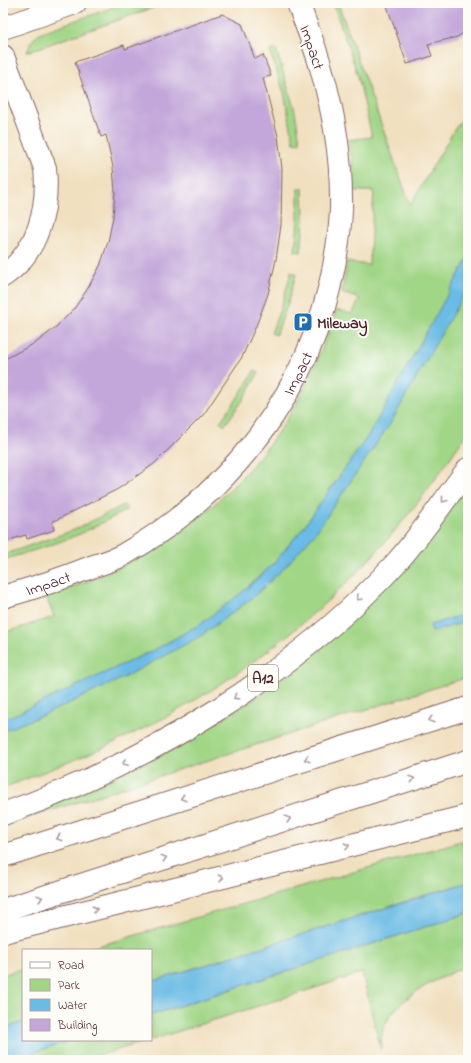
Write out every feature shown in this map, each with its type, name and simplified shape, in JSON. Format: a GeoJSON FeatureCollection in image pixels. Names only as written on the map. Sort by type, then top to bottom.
{"type":"FeatureCollection","features":[{"type":"Feature","properties":{"kind":"main road"},"geometry":{"type":"LineString","coordinates":[[3,28],[75,3]]}},
{"type":"Feature","properties":{"kind":"main road","name":"Impact"},"geometry":{"type":"LineString","coordinates":[[3,597],[66,577],[121,556],[164,528],[197,501],[242,458],[285,397],[305,359],[329,292],[337,247],[341,198],[334,124],[321,68],[298,3]]}},
{"type":"Feature","properties":{"kind":"main road"},"geometry":{"type":"LineString","coordinates":[[3,56],[45,168],[47,186],[45,208],[40,228],[26,253],[3,276]]}},
{"type":"Feature","properties":{"kind":"main road","name":"A12"},"geometry":{"type":"LineString","coordinates":[[3,814],[33,804],[129,761],[239,696],[323,634],[396,562],[468,470]]}},
{"type":"Feature","properties":{"kind":"main road"},"geometry":{"type":"LineString","coordinates":[[3,856],[468,708]]}},
{"type":"Feature","properties":{"kind":"main road"},"geometry":{"type":"LineString","coordinates":[[3,910],[468,761]]}},
{"type":"Feature","properties":{"kind":"main road"},"geometry":{"type":"LineString","coordinates":[[3,932],[468,816]]}},
{"type":"Feature","properties":{"kind":"green space"},"geometry":{"type":"Polygon","coordinates":[[[126,3],[167,3],[27,52],[31,42],[39,33],[126,3]]]}},
{"type":"Feature","properties":{"kind":"green space"},"geometry":{"type":"Polygon","coordinates":[[[333,3],[338,3],[410,205],[456,127],[468,111],[468,432],[419,500],[377,551],[322,606],[261,656],[229,679],[164,718],[84,756],[3,788],[3,633],[54,617],[46,596],[119,568],[152,550],[183,530],[212,507],[239,481],[264,451],[287,419],[295,406],[321,352],[337,310],[352,314],[360,299],[342,293],[347,262],[369,265],[374,191],[354,191],[353,165],[348,140],[372,137],[358,76],[333,3]]]}},
{"type":"Feature","properties":{"kind":"green space"},"geometry":{"type":"Polygon","coordinates":[[[276,49],[295,111],[300,142],[294,143],[284,93],[270,51],[276,49]]]}},
{"type":"Feature","properties":{"kind":"green space"},"geometry":{"type":"Polygon","coordinates":[[[298,188],[303,188],[304,221],[301,252],[295,251],[298,220],[298,188]]]}},
{"type":"Feature","properties":{"kind":"green space"},"geometry":{"type":"Polygon","coordinates":[[[291,272],[296,274],[287,306],[276,335],[271,333],[282,304],[291,272]]]}},
{"type":"Feature","properties":{"kind":"green space"},"geometry":{"type":"Polygon","coordinates":[[[255,370],[259,372],[243,400],[224,426],[220,422],[255,370]]]}},
{"type":"Feature","properties":{"kind":"green space"},"geometry":{"type":"Polygon","coordinates":[[[468,486],[468,677],[3,826],[3,823],[111,779],[167,752],[248,703],[288,674],[330,639],[468,486]]]}},
{"type":"Feature","properties":{"kind":"green space"},"geometry":{"type":"Polygon","coordinates":[[[124,505],[127,510],[80,534],[3,560],[3,555],[74,530],[124,505]]]}},
{"type":"Feature","properties":{"kind":"green space"},"geometry":{"type":"Polygon","coordinates":[[[468,839],[468,882],[152,982],[152,949],[87,949],[468,839]]]}},
{"type":"Feature","properties":{"kind":"green space"},"geometry":{"type":"Polygon","coordinates":[[[468,913],[468,965],[422,988],[401,1003],[384,1026],[381,1050],[362,973],[152,1040],[152,1015],[468,913]]]}},
{"type":"Feature","properties":{"kind":"green space"},"geometry":{"type":"Polygon","coordinates":[[[22,968],[22,1022],[3,1029],[3,975],[22,968]]]}},
{"type":"Feature","properties":{"kind":"green space"},"geometry":{"type":"Polygon","coordinates":[[[70,1041],[146,1041],[86,1060],[10,1060],[70,1041]]]}},
{"type":"Feature","properties":{"kind":"water"},"geometry":{"type":"Polygon","coordinates":[[[468,258],[468,287],[390,424],[316,532],[284,568],[251,599],[199,637],[123,678],[46,714],[3,731],[3,720],[156,649],[202,623],[241,593],[272,565],[303,528],[370,433],[468,258]]]}},
{"type":"Feature","properties":{"kind":"water"},"geometry":{"type":"Polygon","coordinates":[[[468,613],[468,621],[432,632],[430,625],[468,613]]]}},
{"type":"Feature","properties":{"kind":"water"},"geometry":{"type":"Polygon","coordinates":[[[468,882],[468,913],[152,1015],[152,982],[468,882]]]}},
{"type":"Feature","properties":{"kind":"water"},"geometry":{"type":"Polygon","coordinates":[[[22,1022],[22,1041],[70,1041],[10,1060],[3,1060],[3,1029],[22,1022]]]}},
{"type":"Feature","properties":{"kind":"building"},"geometry":{"type":"Polygon","coordinates":[[[386,3],[468,3],[468,30],[457,37],[428,44],[432,56],[407,64],[386,3]]]}},
{"type":"Feature","properties":{"kind":"building"},"geometry":{"type":"Polygon","coordinates":[[[222,14],[242,24],[255,59],[263,55],[271,76],[263,78],[278,136],[282,169],[281,225],[276,260],[268,294],[256,326],[242,357],[204,414],[154,464],[118,489],[52,522],[54,530],[27,539],[26,535],[3,542],[3,360],[37,342],[56,327],[74,309],[100,266],[108,242],[113,217],[115,192],[113,167],[106,135],[101,137],[75,62],[124,45],[125,49],[222,14]]]}},
{"type":"Feature","properties":{"kind":"place","name":"Mileway"},"geometry":{"type":"Point","coordinates":[303,322]}}]}
